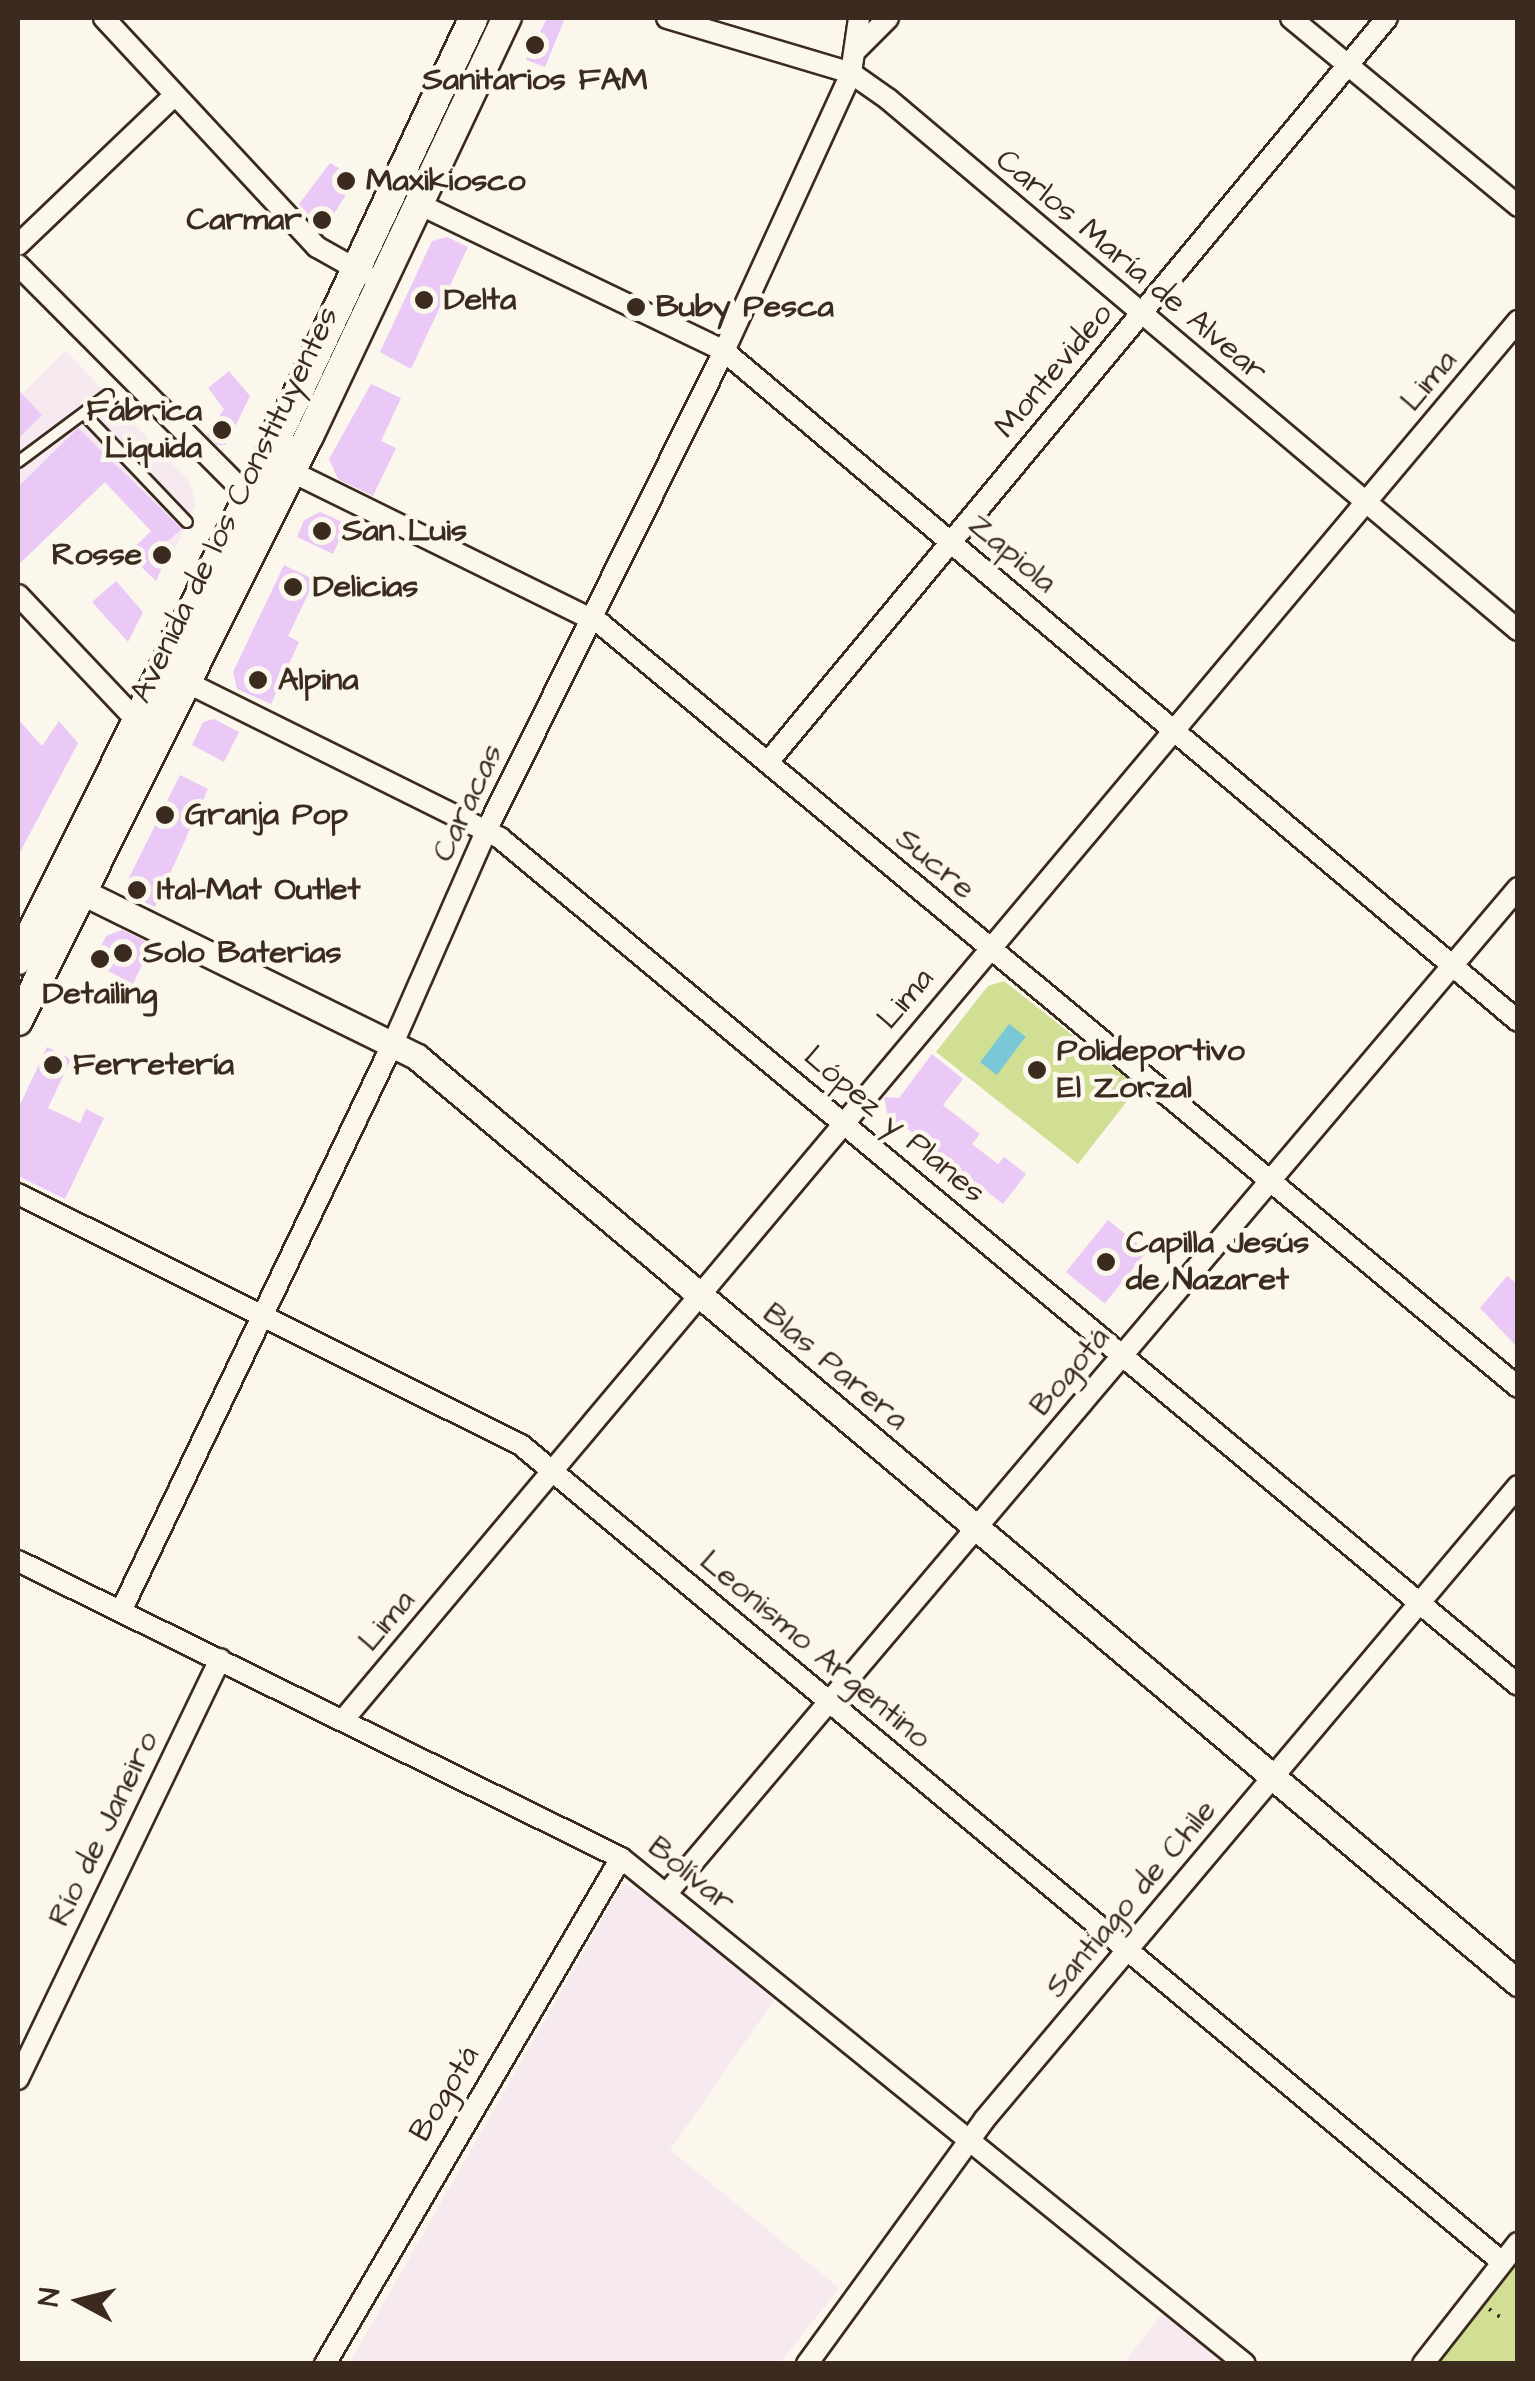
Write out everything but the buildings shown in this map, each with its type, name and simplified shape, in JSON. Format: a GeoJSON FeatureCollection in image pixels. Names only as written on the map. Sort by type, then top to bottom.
{"type":"FeatureCollection","features":[{"type":"Feature","properties":{"kind":"main road","name":"Avenida de los Constituyentes"},"geometry":{"type":"LineString","coordinates":[[279,465],[357,271],[474,18]]}},
{"type":"Feature","properties":{"kind":"main road","name":"Avenida de los Constituyentes"},"geometry":{"type":"LineString","coordinates":[[71,886],[138,722],[384,282],[507,18]]}},
{"type":"Feature","properties":{"kind":"main road","name":"Avenida de los Constituyentes"},"geometry":{"type":"LineString","coordinates":[[18,960],[71,886],[186,682],[258,505]]}},
{"type":"Feature","properties":{"kind":"main road","name":"Avenida de los Constituyentes"},"geometry":{"type":"LineString","coordinates":[[18,1020],[34,934]]}},
{"type":"Feature","properties":{"kind":"street"},"geometry":{"type":"LineString","coordinates":[[104,18],[317,247],[384,282]]}},
{"type":"Feature","properties":{"kind":"street","name":"Carlos María de Alvear"},"geometry":{"type":"LineString","coordinates":[[667,18],[851,73],[1518,630]]}},
{"type":"Feature","properties":{"kind":"street","name":"Caracas"},"geometry":{"type":"LineString","coordinates":[[120,1611],[394,1041],[487,829],[724,351],[851,73],[860,18]]}},
{"type":"Feature","properties":{"kind":"street"},"geometry":{"type":"LineString","coordinates":[[856,48],[888,18]]}},
{"type":"Feature","properties":{"kind":"street"},"geometry":{"type":"LineString","coordinates":[[1291,18],[1518,206]]}},
{"type":"Feature","properties":{"kind":"street","name":"Montevideo"},"geometry":{"type":"LineString","coordinates":[[768,762],[1387,18]]}},
{"type":"Feature","properties":{"kind":"street"},"geometry":{"type":"LineString","coordinates":[[18,245],[175,94]]}},
{"type":"Feature","properties":{"kind":"street","name":"Zapiola"},"geometry":{"type":"LineString","coordinates":[[421,205],[724,351],[1518,1021]]}},
{"type":"Feature","properties":{"kind":"street"},"geometry":{"type":"LineString","coordinates":[[18,265],[258,505]]}},
{"type":"Feature","properties":{"kind":"street","name":"Lima"},"geometry":{"type":"LineString","coordinates":[[344,1719],[988,948],[1177,732],[1518,320]]}},
{"type":"Feature","properties":{"kind":"street","name":"Sucre"},"geometry":{"type":"LineString","coordinates":[[279,465],[591,616],[1518,1387]]}},
{"type":"Feature","properties":{"kind":"street"},"geometry":{"type":"LineString","coordinates":[[18,595],[138,722]]}},
{"type":"Feature","properties":{"kind":"street","name":"López y Planes"},"geometry":{"type":"LineString","coordinates":[[186,682],[487,829],[1518,1685]]}},
{"type":"Feature","properties":{"kind":"street","name":"Blas Parera"},"geometry":{"type":"LineString","coordinates":[[71,886],[394,1041],[1518,1983]]}},
{"type":"Feature","properties":{"kind":"street","name":"Bogotá"},"geometry":{"type":"LineString","coordinates":[[667,1893],[1518,888]]}},
{"type":"Feature","properties":{"kind":"street","name":"Leonismo Argentino"},"geometry":{"type":"LineString","coordinates":[[18,1194],[259,1316],[502,1431],[1502,2262]]}},
{"type":"Feature","properties":{"kind":"street","name":"Santiago de Chile"},"geometry":{"type":"LineString","coordinates":[[807,2364],[969,2142],[1518,1486]]}},
{"type":"Feature","properties":{"kind":"street","name":"Bolívar"},"geometry":{"type":"LineString","coordinates":[[18,1562],[620,1858],[1245,2364]]}},
{"type":"Feature","properties":{"kind":"street","name":"Río de Janeiro"},"geometry":{"type":"LineString","coordinates":[[18,2079],[220,1659]]}},
{"type":"Feature","properties":{"kind":"street","name":"Bogotá"},"geometry":{"type":"LineString","coordinates":[[325,2364],[620,1858]]}},
{"type":"Feature","properties":{"kind":"street"},"geometry":{"type":"LineString","coordinates":[[1423,2364],[1518,2243]]}},
{"type":"Feature","properties":{"kind":"lane"},"geometry":{"type":"LineString","coordinates":[[18,462],[108,395]]}},
{"type":"Feature","properties":{"kind":"lane"},"geometry":{"type":"LineString","coordinates":[[84,414],[188,522]]}},
{"type":"Feature","properties":{"kind":"path"},"geometry":{"type":"LineString","coordinates":[[1485,2306],[1503,2320]]}},
{"type":"Feature","properties":{"kind":"shaded area"},"geometry":{"type":"Polygon","coordinates":[[[66,351],[189,481],[196,504],[173,553],[104,482],[18,563],[18,397],[66,351]]]}},
{"type":"Feature","properties":{"kind":"shaded area"},"geometry":{"type":"Polygon","coordinates":[[[623,1883],[661,1902],[777,1996],[670,2150],[839,2288],[780,2363],[349,2364],[623,1883]]]}},
{"type":"Feature","properties":{"kind":"shaded area"},"geometry":{"type":"Polygon","coordinates":[[[1165,2310],[1229,2364],[1123,2364],[1165,2310]]]}},
{"type":"Feature","properties":{"kind":"green space","name":"Polideportivo El Zorzal"},"geometry":{"type":"Polygon","coordinates":[[[1004,981],[1138,1087],[1078,1164],[936,1052],[988,986],[1004,981]]]}},
{"type":"Feature","properties":{"kind":"green space"},"geometry":{"type":"Polygon","coordinates":[[[1517,2258],[1517,2363],[1433,2363],[1517,2258]]]}},
{"type":"Feature","properties":{"kind":"water"},"geometry":{"type":"Polygon","coordinates":[[[1009,1024],[1026,1037],[997,1075],[980,1062],[1009,1024]]]}},
{"type":"Feature","properties":{"kind":"place","name":"Sanitarios FAM"},"geometry":{"type":"Point","coordinates":[535,45]}},
{"type":"Feature","properties":{"kind":"place","name":"Maxikiosco"},"geometry":{"type":"Point","coordinates":[346,181]}},
{"type":"Feature","properties":{"kind":"place","name":"Carmar"},"geometry":{"type":"Point","coordinates":[322,220]}},
{"type":"Feature","properties":{"kind":"place","name":"Delta"},"geometry":{"type":"Point","coordinates":[424,300]}},
{"type":"Feature","properties":{"kind":"place","name":"Buby Pesca"},"geometry":{"type":"Point","coordinates":[636,307]}},
{"type":"Feature","properties":{"kind":"place","name":"Fábrica Liquida"},"geometry":{"type":"Point","coordinates":[222,430]}},
{"type":"Feature","properties":{"kind":"place","name":"San Luis"},"geometry":{"type":"Point","coordinates":[322,531]}},
{"type":"Feature","properties":{"kind":"place","name":"Rosse"},"geometry":{"type":"Point","coordinates":[162,555]}},
{"type":"Feature","properties":{"kind":"place","name":"Delicias"},"geometry":{"type":"Point","coordinates":[293,587]}},
{"type":"Feature","properties":{"kind":"place","name":"Alpina"},"geometry":{"type":"Point","coordinates":[258,680]}},
{"type":"Feature","properties":{"kind":"place","name":"Granja Pop"},"geometry":{"type":"Point","coordinates":[165,815]}},
{"type":"Feature","properties":{"kind":"place","name":"Ital-Mat Outlet"},"geometry":{"type":"Point","coordinates":[137,890]}},
{"type":"Feature","properties":{"kind":"place","name":"Solo Baterias"},"geometry":{"type":"Point","coordinates":[123,953]}},
{"type":"Feature","properties":{"kind":"place","name":"Detailing"},"geometry":{"type":"Point","coordinates":[100,959]}},
{"type":"Feature","properties":{"kind":"place","name":"Ferretería"},"geometry":{"type":"Point","coordinates":[53,1065]}},
{"type":"Feature","properties":{"kind":"place","name":"Polideportivo El Zorzal"},"geometry":{"type":"Point","coordinates":[1037,1070]}},
{"type":"Feature","properties":{"kind":"place","name":"Capilla Jesús de Nazaret"},"geometry":{"type":"Point","coordinates":[1106,1262]}}]}
